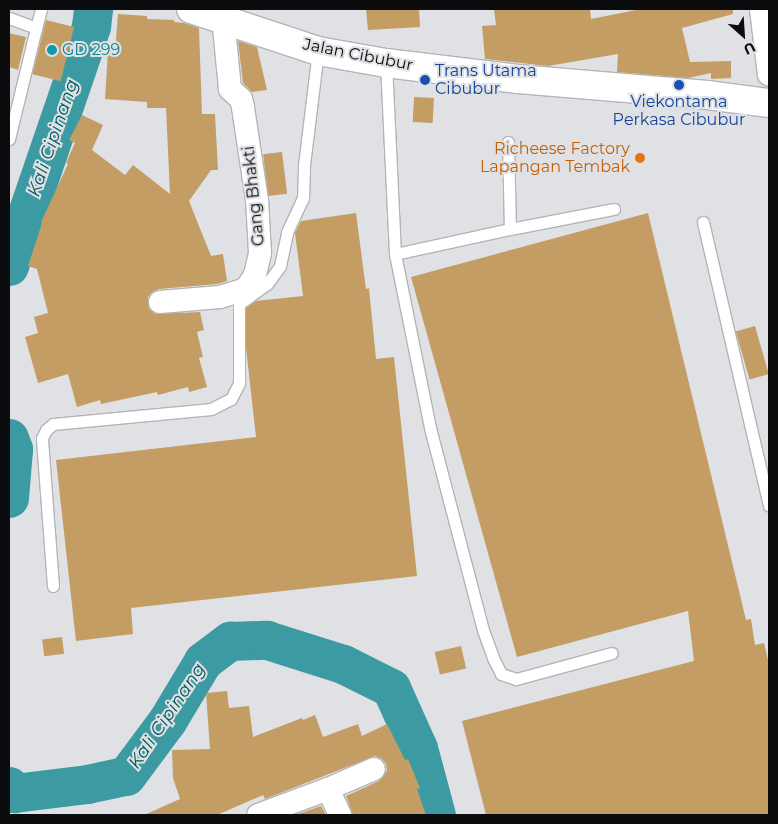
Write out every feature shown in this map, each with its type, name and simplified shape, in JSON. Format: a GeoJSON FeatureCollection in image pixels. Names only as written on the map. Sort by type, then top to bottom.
{"type":"FeatureCollection","features":[{"type":"Feature","properties":{"kind":"street","name":"Jalan Cibubur"},"geometry":{"type":"LineString","coordinates":[[191,9],[223,18],[318,51],[386,63],[769,103]]}},
{"type":"Feature","properties":{"kind":"street"},"geometry":{"type":"LineString","coordinates":[[761,9],[769,75]]}},
{"type":"Feature","properties":{"kind":"street","name":"Gang Bhakti"},"geometry":{"type":"LineString","coordinates":[[160,302],[220,297],[243,290],[255,275],[260,253],[257,200],[243,107],[241,100],[230,89],[223,18]]}},
{"type":"Feature","properties":{"kind":"street"},"geometry":{"type":"LineString","coordinates":[[258,815],[328,789],[374,769]]}},
{"type":"Feature","properties":{"kind":"street"},"geometry":{"type":"LineString","coordinates":[[328,789],[340,815]]}},
{"type":"Feature","properties":{"kind":"lane"},"geometry":{"type":"LineString","coordinates":[[9,139],[41,9]]}},
{"type":"Feature","properties":{"kind":"lane"},"geometry":{"type":"LineString","coordinates":[[9,18],[36,28]]}},
{"type":"Feature","properties":{"kind":"lane"},"geometry":{"type":"LineString","coordinates":[[53,586],[42,438],[46,430],[53,424],[211,409],[231,399],[239,383],[239,304],[267,284],[280,266],[287,232],[303,198],[304,165],[318,51]]}},
{"type":"Feature","properties":{"kind":"lane"},"geometry":{"type":"LineString","coordinates":[[386,63],[395,254],[430,428],[483,630],[500,672],[516,679],[612,653]]}},
{"type":"Feature","properties":{"kind":"lane"},"geometry":{"type":"LineString","coordinates":[[508,142],[510,229]]}},
{"type":"Feature","properties":{"kind":"lane"},"geometry":{"type":"LineString","coordinates":[[395,254],[614,209]]}},
{"type":"Feature","properties":{"kind":"lane"},"geometry":{"type":"LineString","coordinates":[[703,222],[769,506]]}},
{"type":"Feature","properties":{"kind":"building"},"geometry":{"type":"Polygon","coordinates":[[[366,9],[419,9],[420,27],[368,30],[366,9]]]}},
{"type":"Feature","properties":{"kind":"building"},"geometry":{"type":"Polygon","coordinates":[[[494,9],[590,9],[591,19],[641,9],[733,9],[733,14],[682,28],[690,62],[731,61],[731,78],[711,79],[711,73],[688,78],[617,72],[618,54],[548,66],[485,59],[482,26],[496,25],[494,9]]]}},
{"type":"Feature","properties":{"kind":"building"},"geometry":{"type":"Polygon","coordinates":[[[118,14],[147,16],[147,19],[174,20],[174,22],[199,28],[202,114],[215,114],[218,170],[211,170],[189,201],[211,256],[223,254],[227,281],[218,284],[159,289],[152,292],[148,297],[149,309],[155,314],[200,312],[204,330],[197,332],[203,357],[199,358],[207,387],[189,392],[188,387],[158,395],[157,392],[101,404],[100,400],[77,407],[68,374],[38,383],[25,337],[38,333],[34,317],[48,313],[37,269],[28,266],[41,222],[68,164],[66,163],[75,143],[69,140],[82,115],[103,125],[92,150],[125,175],[133,165],[170,194],[166,108],[147,108],[147,102],[105,99],[108,50],[115,51],[118,14]]]}},
{"type":"Feature","properties":{"kind":"building","name":"GD 299"},"geometry":{"type":"Polygon","coordinates":[[[46,20],[74,27],[61,81],[32,74],[46,20]]]}},
{"type":"Feature","properties":{"kind":"building"},"geometry":{"type":"Polygon","coordinates":[[[9,33],[26,37],[18,70],[9,67],[9,33]]]}},
{"type":"Feature","properties":{"kind":"building"},"geometry":{"type":"Polygon","coordinates":[[[238,41],[257,47],[267,90],[252,92],[243,83],[238,41]]]}},
{"type":"Feature","properties":{"kind":"building"},"geometry":{"type":"Polygon","coordinates":[[[414,97],[434,98],[433,123],[413,122],[414,97]]]}},
{"type":"Feature","properties":{"kind":"building"},"geometry":{"type":"Polygon","coordinates":[[[282,152],[287,194],[268,196],[263,154],[282,152]]]}},
{"type":"Feature","properties":{"kind":"building"},"geometry":{"type":"Polygon","coordinates":[[[356,213],[366,289],[369,288],[376,359],[394,357],[417,576],[131,608],[133,634],[76,641],[56,460],[256,437],[246,348],[246,308],[256,301],[303,296],[295,233],[301,221],[356,213]]]}},
{"type":"Feature","properties":{"kind":"building"},"geometry":{"type":"Polygon","coordinates":[[[648,213],[746,620],[751,619],[755,645],[764,643],[769,664],[769,815],[486,815],[462,721],[694,661],[688,611],[517,657],[411,277],[648,213]]]}},
{"type":"Feature","properties":{"kind":"building"},"geometry":{"type":"Polygon","coordinates":[[[755,326],[769,374],[750,380],[736,332],[755,326]]]}},
{"type":"Feature","properties":{"kind":"building"},"geometry":{"type":"Polygon","coordinates":[[[62,637],[64,654],[44,656],[42,639],[62,637]]]}},
{"type":"Feature","properties":{"kind":"building"},"geometry":{"type":"Polygon","coordinates":[[[461,646],[466,668],[440,674],[435,652],[461,646]]]}},
{"type":"Feature","properties":{"kind":"building"},"geometry":{"type":"Polygon","coordinates":[[[227,691],[229,708],[249,706],[253,737],[302,718],[303,720],[315,715],[323,737],[358,724],[362,736],[387,724],[405,760],[408,759],[420,788],[417,789],[426,815],[353,815],[346,796],[379,781],[387,771],[386,764],[382,759],[375,756],[265,799],[263,795],[217,815],[144,815],[180,799],[173,778],[172,750],[210,749],[206,693],[227,691]]]}},
{"type":"Feature","properties":{"kind":"building"},"geometry":{"type":"Polygon","coordinates":[[[321,806],[326,815],[295,815],[321,806]]]}},
{"type":"Feature","properties":{"kind":"waterway","name":"Kali Cipinang"},"geometry":{"type":"LineString","coordinates":[[9,266],[91,26],[93,9]]}},
{"type":"Feature","properties":{"kind":"waterway","name":"Kali Cipinang"},"geometry":{"type":"LineString","coordinates":[[9,438],[13,449],[9,498]]}},
{"type":"Feature","properties":{"kind":"waterway","name":"Kali Cipinang"},"geometry":{"type":"LineString","coordinates":[[9,786],[14,793],[87,784],[126,776],[167,721],[203,661],[230,641],[267,640],[343,664],[391,688],[418,748],[436,815]]}},
{"type":"Feature","properties":{"kind":"place","name":"GD 299"},"geometry":{"type":"Point","coordinates":[52,50]}},
{"type":"Feature","properties":{"kind":"place","name":"Trans Utama Cibubur"},"geometry":{"type":"Point","coordinates":[425,80]}},
{"type":"Feature","properties":{"kind":"place","name":"Viekontama Perkasa Cibubur"},"geometry":{"type":"Point","coordinates":[679,85]}},
{"type":"Feature","properties":{"kind":"place","name":"Richeese Factory Lapangan Tembak"},"geometry":{"type":"Point","coordinates":[640,158]}}]}
